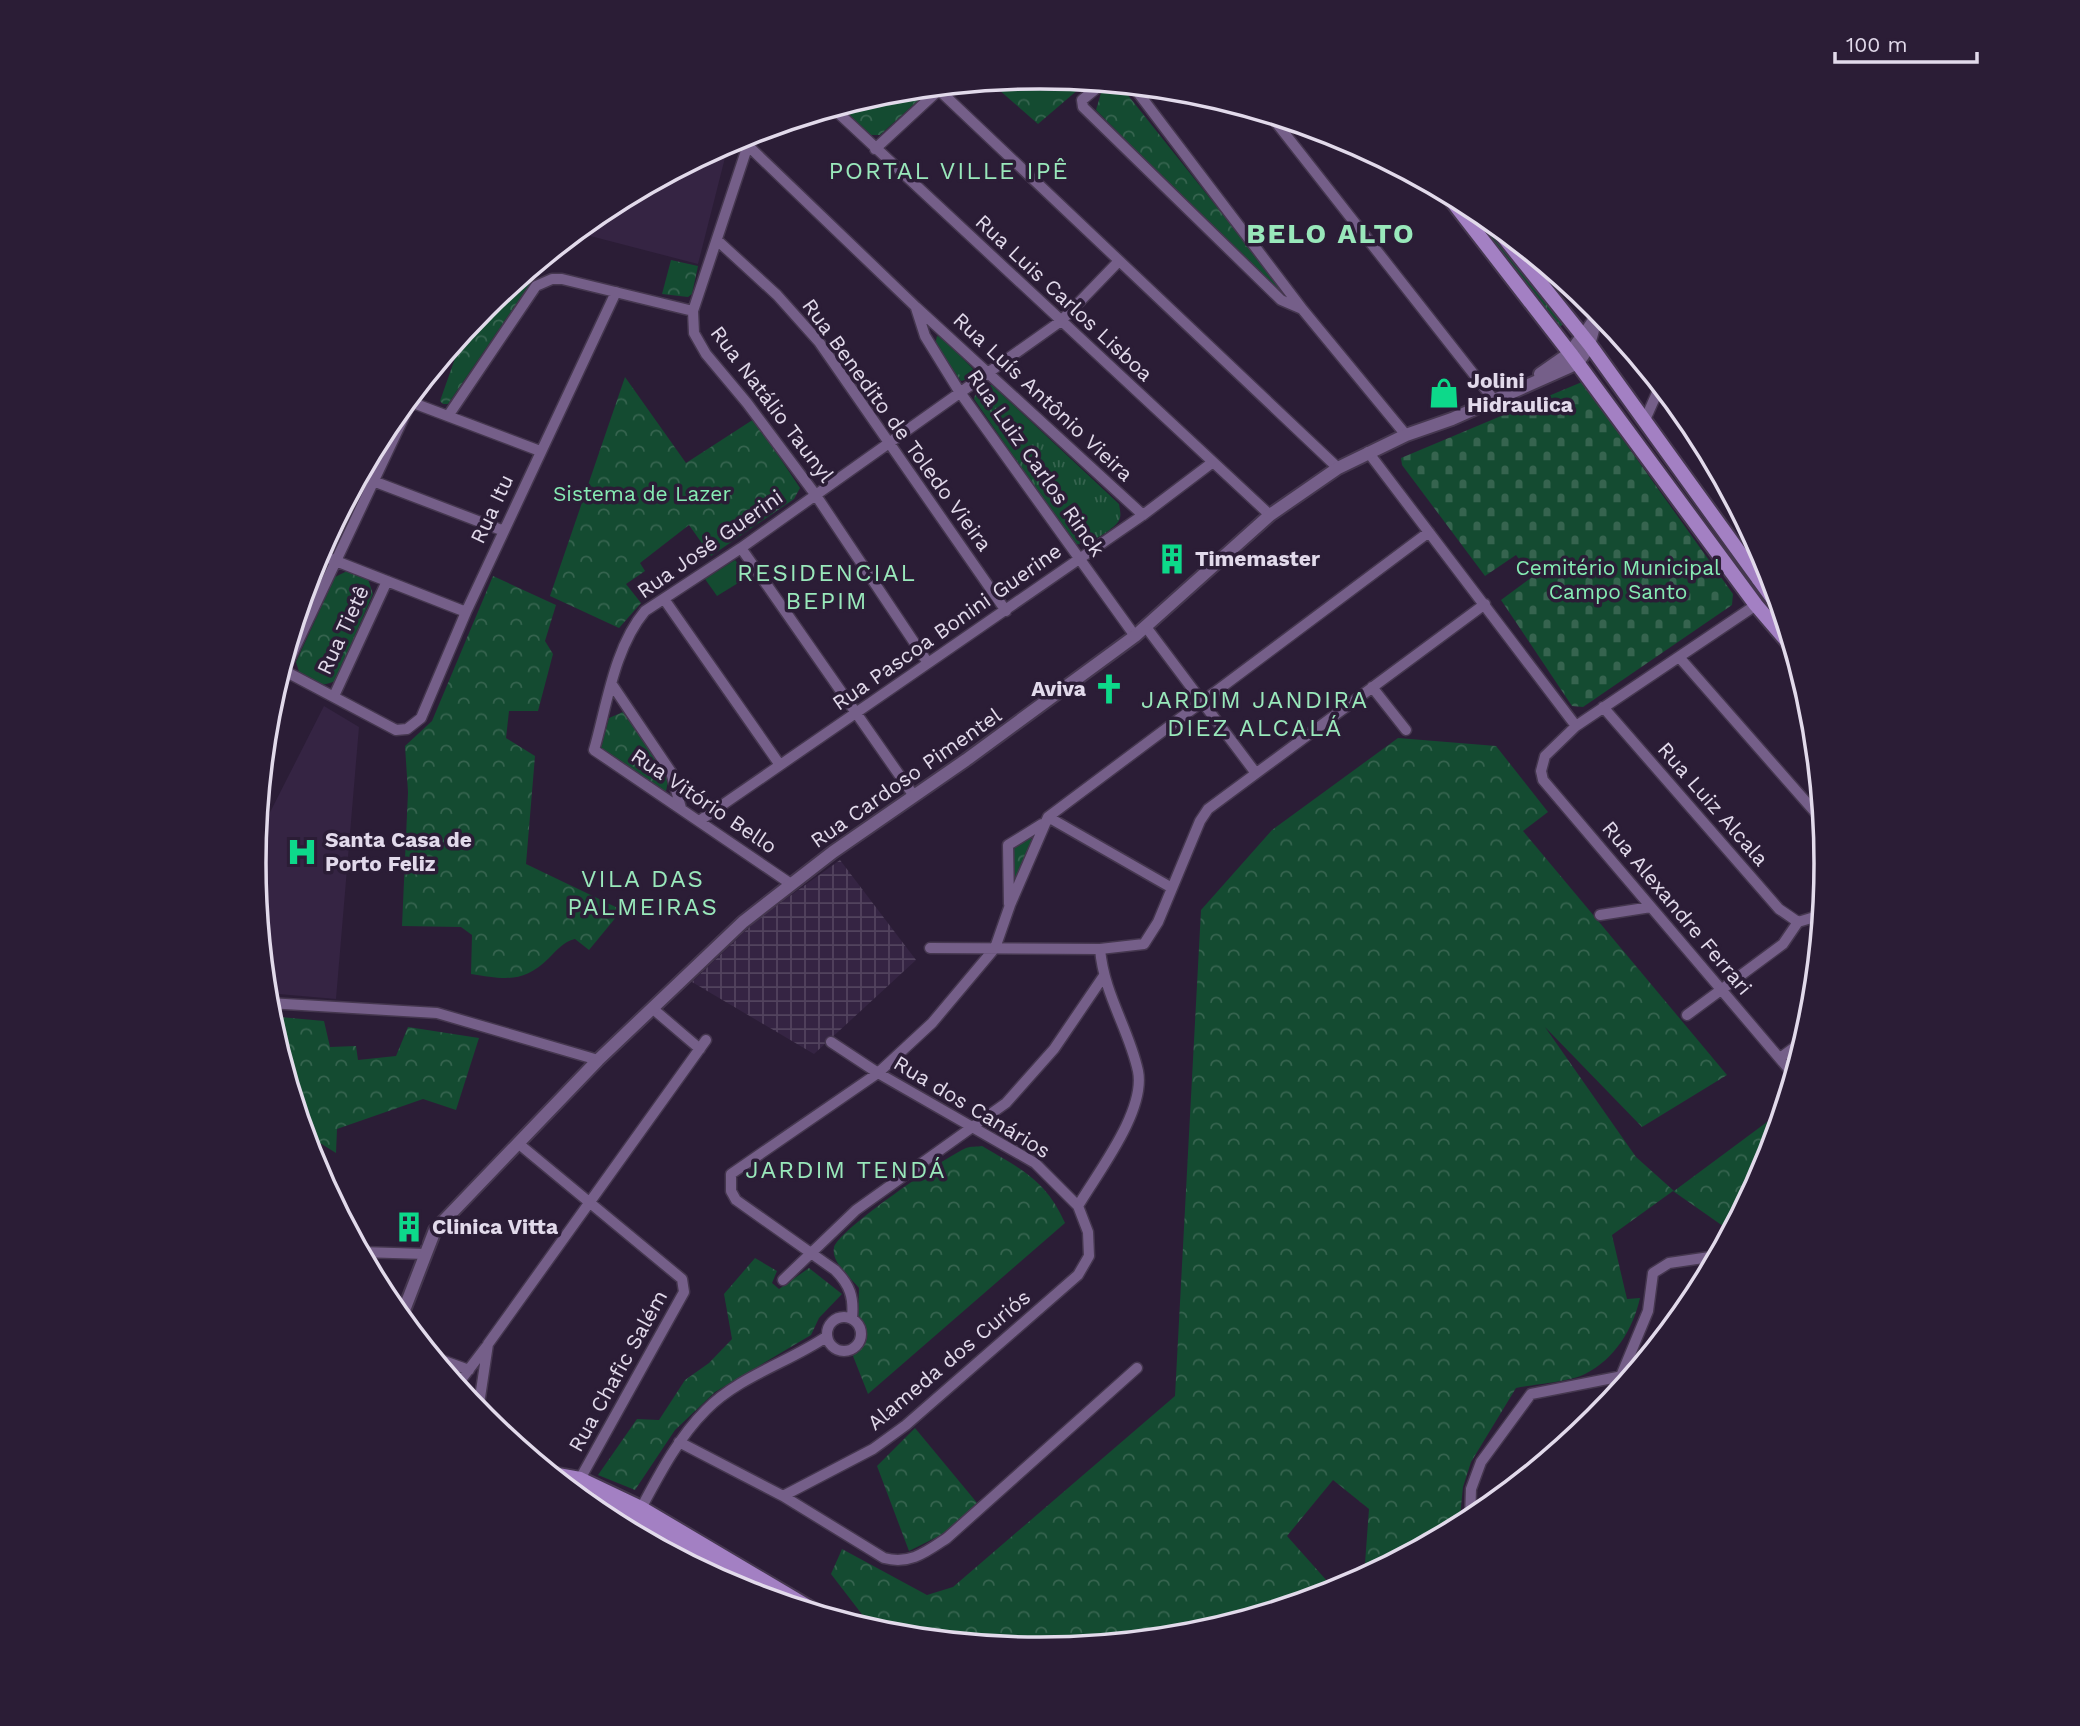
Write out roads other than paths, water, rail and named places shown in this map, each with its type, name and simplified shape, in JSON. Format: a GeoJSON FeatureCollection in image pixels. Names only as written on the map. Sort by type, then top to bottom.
{"type":"FeatureCollection","features":[{"type":"Feature","properties":{"kind":"main road"},"geometry":{"type":"LineString","coordinates":[[1464,216],[1574,358],[1778,631]]}},
{"type":"Feature","properties":{"kind":"main road"},"geometry":{"type":"LineString","coordinates":[[1517,254],[1645,420],[1763,589]]}},
{"type":"Feature","properties":{"kind":"main road"},"geometry":{"type":"LineString","coordinates":[[589,1491],[638,1514],[779,1591]]}},
{"type":"Feature","properties":{"kind":"main road"},"geometry":{"type":"LineString","coordinates":[[638,1514],[723,1569]]}},
{"type":"Feature","properties":{"kind":"street"},"geometry":{"type":"LineString","coordinates":[[1093,91],[1082,100],[1083,107],[1281,300],[1303,310]]}},
{"type":"Feature","properties":{"kind":"street"},"geometry":{"type":"LineString","coordinates":[[948,95],[1118,262],[1338,468]]}},
{"type":"Feature","properties":{"kind":"street"},"geometry":{"type":"LineString","coordinates":[[1141,96],[1303,310],[1406,435]]}},
{"type":"Feature","properties":{"kind":"street"},"geometry":{"type":"LineString","coordinates":[[875,149],[931,97]]}},
{"type":"Feature","properties":{"kind":"street","name":"Rua Luis Carlos Lisboa"},"geometry":{"type":"LineString","coordinates":[[841,116],[1270,515]]}},
{"type":"Feature","properties":{"kind":"street"},"geometry":{"type":"LineString","coordinates":[[1280,127],[1494,400]]}},
{"type":"Feature","properties":{"kind":"street","name":"Rua Luís Antônio Vieira"},"geometry":{"type":"LineString","coordinates":[[749,146],[916,307],[1143,515]]}},
{"type":"Feature","properties":{"kind":"street","name":"Rua Natálio Taunyl"},"geometry":{"type":"LineString","coordinates":[[747,147],[693,311],[694,333],[706,354],[747,403],[815,494],[928,663]]}},
{"type":"Feature","properties":{"kind":"street","name":"Rua Benedito de Toledo Vieira"},"geometry":{"type":"LineString","coordinates":[[718,241],[796,314],[1006,611]]}},
{"type":"Feature","properties":{"kind":"street","name":"Rua José Guerini"},"geometry":{"type":"LineString","coordinates":[[594,750],[625,643],[645,611],[741,548],[1061,321],[1118,262]]}},
{"type":"Feature","properties":{"kind":"street"},"geometry":{"type":"LineString","coordinates":[[447,416],[536,286],[552,279],[562,279],[693,311]]}},
{"type":"Feature","properties":{"kind":"street","name":"Rua Itu"},"geometry":{"type":"LineString","coordinates":[[334,696],[396,730],[407,729],[421,718],[503,531],[617,292]]}},
{"type":"Feature","properties":{"kind":"street","name":"Rua Luiz Carlos Rinck"},"geometry":{"type":"LineString","coordinates":[[916,307],[925,336],[959,391],[1135,636]]}},
{"type":"Feature","properties":{"kind":"street","name":"Rua Cardoso Pimentel"},"geometry":{"type":"LineString","coordinates":[[406,1306],[435,1230],[598,1060],[743,922],[791,884],[1135,636],[1270,515],[1338,468],[1368,452],[1533,383],[1574,358],[1594,323]]}},
{"type":"Feature","properties":{"kind":"street"},"geometry":{"type":"LineString","coordinates":[[1645,420],[1656,395]]}},
{"type":"Feature","properties":{"kind":"street"},"geometry":{"type":"LineString","coordinates":[[417,404],[540,451]]}},
{"type":"Feature","properties":{"kind":"street"},"geometry":{"type":"LineString","coordinates":[[302,630],[390,444]]}},
{"type":"Feature","properties":{"kind":"street"},"geometry":{"type":"LineString","coordinates":[[1368,452],[1576,726],[1756,605]]}},
{"type":"Feature","properties":{"kind":"street","name":"Rua Pascoa Bonini Guerine"},"geometry":{"type":"LineString","coordinates":[[699,821],[1006,611],[1143,515],[1213,462]]}},
{"type":"Feature","properties":{"kind":"street"},"geometry":{"type":"LineString","coordinates":[[373,481],[503,531]]}},
{"type":"Feature","properties":{"kind":"street"},"geometry":{"type":"LineString","coordinates":[[1010,905],[1008,845],[1429,531]]}},
{"type":"Feature","properties":{"kind":"street"},"geometry":{"type":"LineString","coordinates":[[741,548],[914,796]]}},
{"type":"Feature","properties":{"kind":"street"},"geometry":{"type":"LineString","coordinates":[[329,558],[466,612]]}},
{"type":"Feature","properties":{"kind":"street"},"geometry":{"type":"LineString","coordinates":[[1756,580],[1758,575]]}},
{"type":"Feature","properties":{"kind":"street","name":"Rua Tietê"},"geometry":{"type":"LineString","coordinates":[[334,696],[387,581]]}},
{"type":"Feature","properties":{"kind":"street"},"geometry":{"type":"LineString","coordinates":[[664,599],[780,765]]}},
{"type":"Feature","properties":{"kind":"street"},"geometry":{"type":"LineString","coordinates":[[930,948],[1100,949],[1144,944],[1158,922],[1204,814],[1255,772],[1485,604]]}},
{"type":"Feature","properties":{"kind":"street"},"geometry":{"type":"LineString","coordinates":[[1146,627],[1255,772]]}},
{"type":"Feature","properties":{"kind":"street"},"geometry":{"type":"LineString","coordinates":[[1679,657],[1812,808]]}},
{"type":"Feature","properties":{"kind":"street"},"geometry":{"type":"LineString","coordinates":[[290,674],[334,696]]}},
{"type":"Feature","properties":{"kind":"street"},"geometry":{"type":"LineString","coordinates":[[613,687],[671,772],[681,808]]}},
{"type":"Feature","properties":{"kind":"street"},"geometry":{"type":"LineString","coordinates":[[1372,687],[1406,730]]}},
{"type":"Feature","properties":{"kind":"street","name":"Rua Luiz Alcala"},"geometry":{"type":"LineString","coordinates":[[1603,707],[1779,909],[1798,922]]}},
{"type":"Feature","properties":{"kind":"street","name":"Rua Alexandre Ferrari"},"geometry":{"type":"LineString","coordinates":[[1576,726],[1551,748],[1542,762],[1543,780],[1786,1066]]}},
{"type":"Feature","properties":{"kind":"street","name":"Rua Vitório Bello"},"geometry":{"type":"LineString","coordinates":[[594,750],[791,884]]}},
{"type":"Feature","properties":{"kind":"street"},"geometry":{"type":"LineString","coordinates":[[1045,820],[1172,888]]}},
{"type":"Feature","properties":{"kind":"street"},"geometry":{"type":"LineString","coordinates":[[852,1318],[853,1304],[845,1280],[835,1270],[736,1200],[730,1182],[732,1174],[738,1167],[878,1073],[932,1023],[995,948],[1045,820]]}},
{"type":"Feature","properties":{"kind":"street"},"geometry":{"type":"LineString","coordinates":[[1600,915],[1651,907]]}},
{"type":"Feature","properties":{"kind":"street"},"geometry":{"type":"LineString","coordinates":[[1687,1015],[1783,944],[1798,922],[1812,918]]}},
{"type":"Feature","properties":{"kind":"street"},"geometry":{"type":"LineString","coordinates":[[1078,1206],[1134,1110],[1139,1091],[1138,1072],[1103,977],[1100,949]]}},
{"type":"Feature","properties":{"kind":"street"},"geometry":{"type":"LineString","coordinates":[[783,1280],[856,1210],[1006,1103],[1054,1049],[1103,977]]}},
{"type":"Feature","properties":{"kind":"street"},"geometry":{"type":"LineString","coordinates":[[279,1004],[437,1013],[598,1060]]}},
{"type":"Feature","properties":{"kind":"street"},"geometry":{"type":"LineString","coordinates":[[463,1378],[703,1045],[652,1008]]}},
{"type":"Feature","properties":{"kind":"street","name":"Rua dos Canários"},"geometry":{"type":"LineString","coordinates":[[831,1042],[878,1073],[1035,1163],[1078,1206],[1088,1232],[1089,1256]]}},
{"type":"Feature","properties":{"kind":"street"},"geometry":{"type":"LineString","coordinates":[[1780,1058],[1790,1051]]}},
{"type":"Feature","properties":{"kind":"street"},"geometry":{"type":"LineString","coordinates":[[519,1144],[589,1203]]}},
{"type":"Feature","properties":{"kind":"street","name":"Rua Chafic Salém"},"geometry":{"type":"LineString","coordinates":[[577,1483],[684,1292],[682,1279],[589,1203]]}},
{"type":"Feature","properties":{"kind":"street"},"geometry":{"type":"LineString","coordinates":[[371,1252],[426,1254]]}},
{"type":"Feature","properties":{"kind":"street","name":"Alameda dos Curiós"},"geometry":{"type":"LineString","coordinates":[[783,1496],[873,1449],[906,1425],[1078,1275],[1089,1256]]}},
{"type":"Feature","properties":{"kind":"street"},"geometry":{"type":"LineString","coordinates":[[1622,1372],[1648,1311],[1653,1273],[1669,1263],[1705,1258]]}},
{"type":"Feature","properties":{"kind":"street"},"geometry":{"type":"LineString","coordinates":[[843,1316],[852,1318],[859,1326],[861,1335],[854,1348],[844,1351],[835,1349],[826,1337],[827,1327],[834,1319],[843,1316]]}},
{"type":"Feature","properties":{"kind":"street"},"geometry":{"type":"LineString","coordinates":[[638,1514],[679,1442],[707,1408],[730,1391],[826,1337]]}},
{"type":"Feature","properties":{"kind":"street"},"geometry":{"type":"LineString","coordinates":[[480,1396],[488,1344]]}},
{"type":"Feature","properties":{"kind":"street"},"geometry":{"type":"LineString","coordinates":[[450,1363],[469,1370]]}},
{"type":"Feature","properties":{"kind":"street"},"geometry":{"type":"LineString","coordinates":[[679,1442],[783,1496],[884,1558],[900,1562],[917,1557],[947,1538],[1137,1368]]}},
{"type":"Feature","properties":{"kind":"street"},"geometry":{"type":"LineString","coordinates":[[1471,1505],[1471,1489],[1481,1462],[1531,1394],[1619,1376]]}},
{"type":"Feature","properties":{"kind":"place","name":"Jolini Hidraulica"},"geometry":{"type":"Point","coordinates":[1444,393]}},
{"type":"Feature","properties":{"kind":"place","name":"Timemaster"},"geometry":{"type":"Point","coordinates":[1172,559]}},
{"type":"Feature","properties":{"kind":"place","name":"Aviva"},"geometry":{"type":"Point","coordinates":[1109,689]}},
{"type":"Feature","properties":{"kind":"place","name":"Santa Casa de Porto Feliz"},"geometry":{"type":"Point","coordinates":[302,852]}},
{"type":"Feature","properties":{"kind":"place","name":"Clinica Vitta"},"geometry":{"type":"Point","coordinates":[409,1227]}},
{"type":"Feature","properties":{"kind":"district","name":"PORTAL VILLE IPÊ"},"geometry":{"type":"Point","coordinates":[949,171]}},
{"type":"Feature","properties":{"kind":"district","name":"BELO ALTO"},"geometry":{"type":"Point","coordinates":[1331,233]}},
{"type":"Feature","properties":{"kind":"district","name":"RESIDENCIAL BEPIM"},"geometry":{"type":"Point","coordinates":[827,587]}},
{"type":"Feature","properties":{"kind":"district","name":"JARDIM JANDIRA DIEZ ALCALÁ"},"geometry":{"type":"Point","coordinates":[1255,714]}},
{"type":"Feature","properties":{"kind":"district","name":"VILA DAS PALMEIRAS"},"geometry":{"type":"Point","coordinates":[643,893]}},
{"type":"Feature","properties":{"kind":"district","name":"JARDIM TENDÁ"},"geometry":{"type":"Point","coordinates":[846,1170]}},
{"type":"Feature","properties":{"kind":"park label","name":"Sistema de Lazer"},"geometry":{"type":"Point","coordinates":[642,494]}},
{"type":"Feature","properties":{"kind":"park label","name":"Cemitério Municipal Campo Santo"},"geometry":{"type":"Point","coordinates":[1618,580]}}]}
